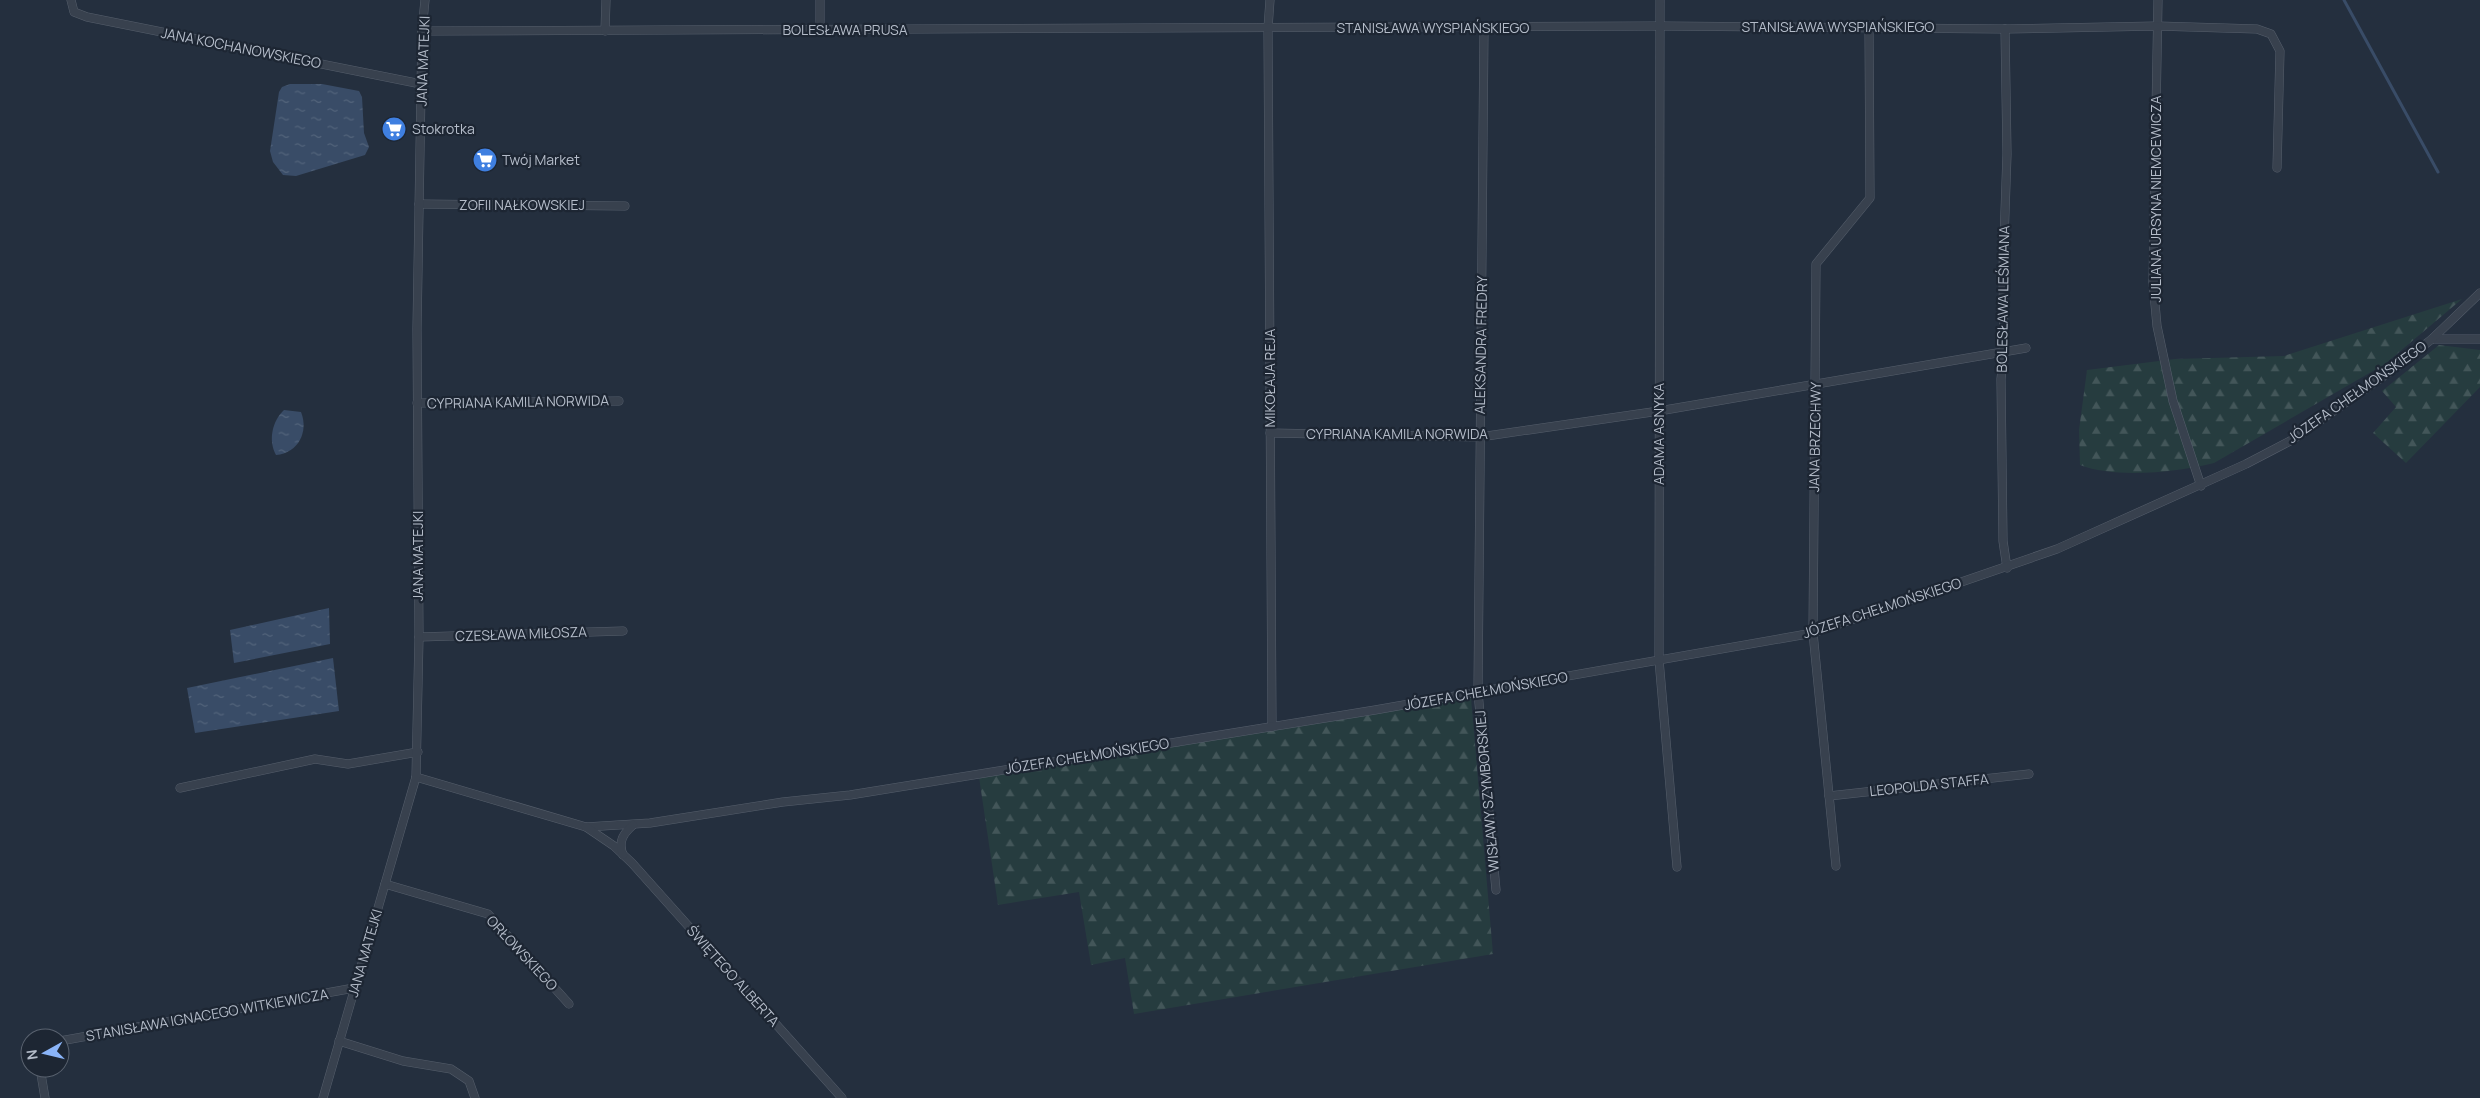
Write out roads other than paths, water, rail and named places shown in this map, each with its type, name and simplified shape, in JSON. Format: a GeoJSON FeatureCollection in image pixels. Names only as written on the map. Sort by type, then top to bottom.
{"type":"FeatureCollection","features":[{"type":"Feature","properties":{"kind":"street","name":"JANA KOCHANOWSKIEGO"},"geometry":{"type":"LineString","coordinates":[[71,0],[74,12],[87,17],[421,84]]}},
{"type":"Feature","properties":{"kind":"street","name":"JANA MATEJKI"},"geometry":{"type":"LineString","coordinates":[[323,1098],[416,777],[419,637],[417,403],[419,204],[422,31],[425,0]]}},
{"type":"Feature","properties":{"kind":"street"},"geometry":{"type":"LineString","coordinates":[[605,31],[606,0]]}},
{"type":"Feature","properties":{"kind":"street"},"geometry":{"type":"LineString","coordinates":[[820,0],[820,30]]}},
{"type":"Feature","properties":{"kind":"street","name":"MIKOŁAJA REJA"},"geometry":{"type":"LineString","coordinates":[[1270,0],[1268,28],[1272,727]]}},
{"type":"Feature","properties":{"kind":"street","name":"ADAMA ASNYKA"},"geometry":{"type":"LineString","coordinates":[[1660,0],[1659,660],[1677,867]]}},
{"type":"Feature","properties":{"kind":"street","name":"JULIANA URSYNA NIEMCEWICZA"},"geometry":{"type":"LineString","coordinates":[[2158,0],[2153,282],[2157,326],[2173,401],[2201,486]]}},
{"type":"Feature","properties":{"kind":"street","name":"STANISŁAWA WYSPIAŃSKIEGO"},"geometry":{"type":"LineString","coordinates":[[1268,28],[1660,26],[2005,28],[2157,26],[2257,28],[2274,37],[2279,45],[2277,168]]}},
{"type":"Feature","properties":{"kind":"street","name":"JANA BRZECHWY"},"geometry":{"type":"LineString","coordinates":[[1836,866],[1813,633],[1816,264],[1870,198],[1869,26]]}},
{"type":"Feature","properties":{"kind":"street","name":"BOLESŁAWA PRUSA"},"geometry":{"type":"LineString","coordinates":[[422,31],[1268,28]]}},
{"type":"Feature","properties":{"kind":"street","name":"ALEKSANDRA FREDRY"},"geometry":{"type":"LineString","coordinates":[[1478,692],[1484,28]]}},
{"type":"Feature","properties":{"kind":"street","name":"BOLESŁAWA LEŚMIANA"},"geometry":{"type":"LineString","coordinates":[[2005,28],[2007,154],[2003,270],[2004,351],[2001,379],[2003,541],[2007,568]]}},
{"type":"Feature","properties":{"kind":"street","name":"ZOFII NAŁKOWSKIEJ"},"geometry":{"type":"LineString","coordinates":[[419,204],[625,206]]}},
{"type":"Feature","properties":{"kind":"street","name":"JÓZEFA CHEŁMOŃSKIEGO"},"geometry":{"type":"LineString","coordinates":[[416,777],[586,827],[632,825],[783,802],[850,794],[1272,727],[1813,633],[2057,550],[2201,486],[2292,440],[2391,371],[2432,339],[2480,293]]}},
{"type":"Feature","properties":{"kind":"street"},"geometry":{"type":"LineString","coordinates":[[2432,339],[2480,339]]}},
{"type":"Feature","properties":{"kind":"street","name":"CYPRIANA KAMILA NORWIDA"},"geometry":{"type":"LineString","coordinates":[[1270,433],[1480,437],[1659,411],[2026,348]]}},
{"type":"Feature","properties":{"kind":"street","name":"CYPRIANA KAMILA NORWIDA"},"geometry":{"type":"LineString","coordinates":[[417,403],[619,401]]}},
{"type":"Feature","properties":{"kind":"street","name":"CZESŁAWA MIŁOSZA"},"geometry":{"type":"LineString","coordinates":[[419,637],[624,631]]}},
{"type":"Feature","properties":{"kind":"street","name":"WISŁAWY SZYMBORSKIEJ"},"geometry":{"type":"LineString","coordinates":[[1478,692],[1496,890]]}},
{"type":"Feature","properties":{"kind":"street"},"geometry":{"type":"LineString","coordinates":[[180,788],[315,759],[348,764],[418,752]]}},
{"type":"Feature","properties":{"kind":"street","name":"LEOPOLDA STAFFA"},"geometry":{"type":"LineString","coordinates":[[1829,796],[2029,774]]}},
{"type":"Feature","properties":{"kind":"street"},"geometry":{"type":"LineString","coordinates":[[623,854],[620,847],[622,838],[632,825]]}},
{"type":"Feature","properties":{"kind":"street","name":"ŚWIĘTEGO ALBERTA"},"geometry":{"type":"LineString","coordinates":[[586,827],[623,854],[842,1098]]}},
{"type":"Feature","properties":{"kind":"street","name":"ORŁOWSKIEGO"},"geometry":{"type":"LineString","coordinates":[[385,884],[488,914],[569,1004]]}},
{"type":"Feature","properties":{"kind":"street","name":"STANISŁAWA IGNACEGO WITKIEWICZA"},"geometry":{"type":"LineString","coordinates":[[70,1039],[354,988]]}},
{"type":"Feature","properties":{"kind":"street"},"geometry":{"type":"LineString","coordinates":[[339,1041],[403,1061],[451,1069],[469,1081],[475,1098]]}},
{"type":"Feature","properties":{"kind":"street"},"geometry":{"type":"LineString","coordinates":[[42,1078],[45,1098]]}},
{"type":"Feature","properties":{"kind":"water"},"geometry":{"type":"Polygon","coordinates":[[[290,84],[322,84],[359,91],[362,97],[364,133],[369,147],[365,155],[296,176],[283,175],[273,162],[270,151],[279,92],[282,87],[290,84]]]}},
{"type":"Feature","properties":{"kind":"water"},"geometry":{"type":"Polygon","coordinates":[[[284,410],[301,412],[304,427],[296,446],[276,455],[272,444],[272,431],[284,410]]]}},
{"type":"Feature","properties":{"kind":"water"},"geometry":{"type":"Polygon","coordinates":[[[329,608],[330,644],[234,663],[230,630],[329,608]]]}},
{"type":"Feature","properties":{"kind":"water"},"geometry":{"type":"Polygon","coordinates":[[[333,658],[339,711],[195,733],[187,688],[333,658]]]}},
{"type":"Feature","properties":{"kind":"waterway"},"geometry":{"type":"LineString","coordinates":[[2344,0],[2438,172]]}},
{"type":"Feature","properties":{"kind":"place","name":"Stokrotka"},"geometry":{"type":"Point","coordinates":[394,129]}},
{"type":"Feature","properties":{"kind":"place","name":"Twój Market"},"geometry":{"type":"Point","coordinates":[485,160]}}]}
